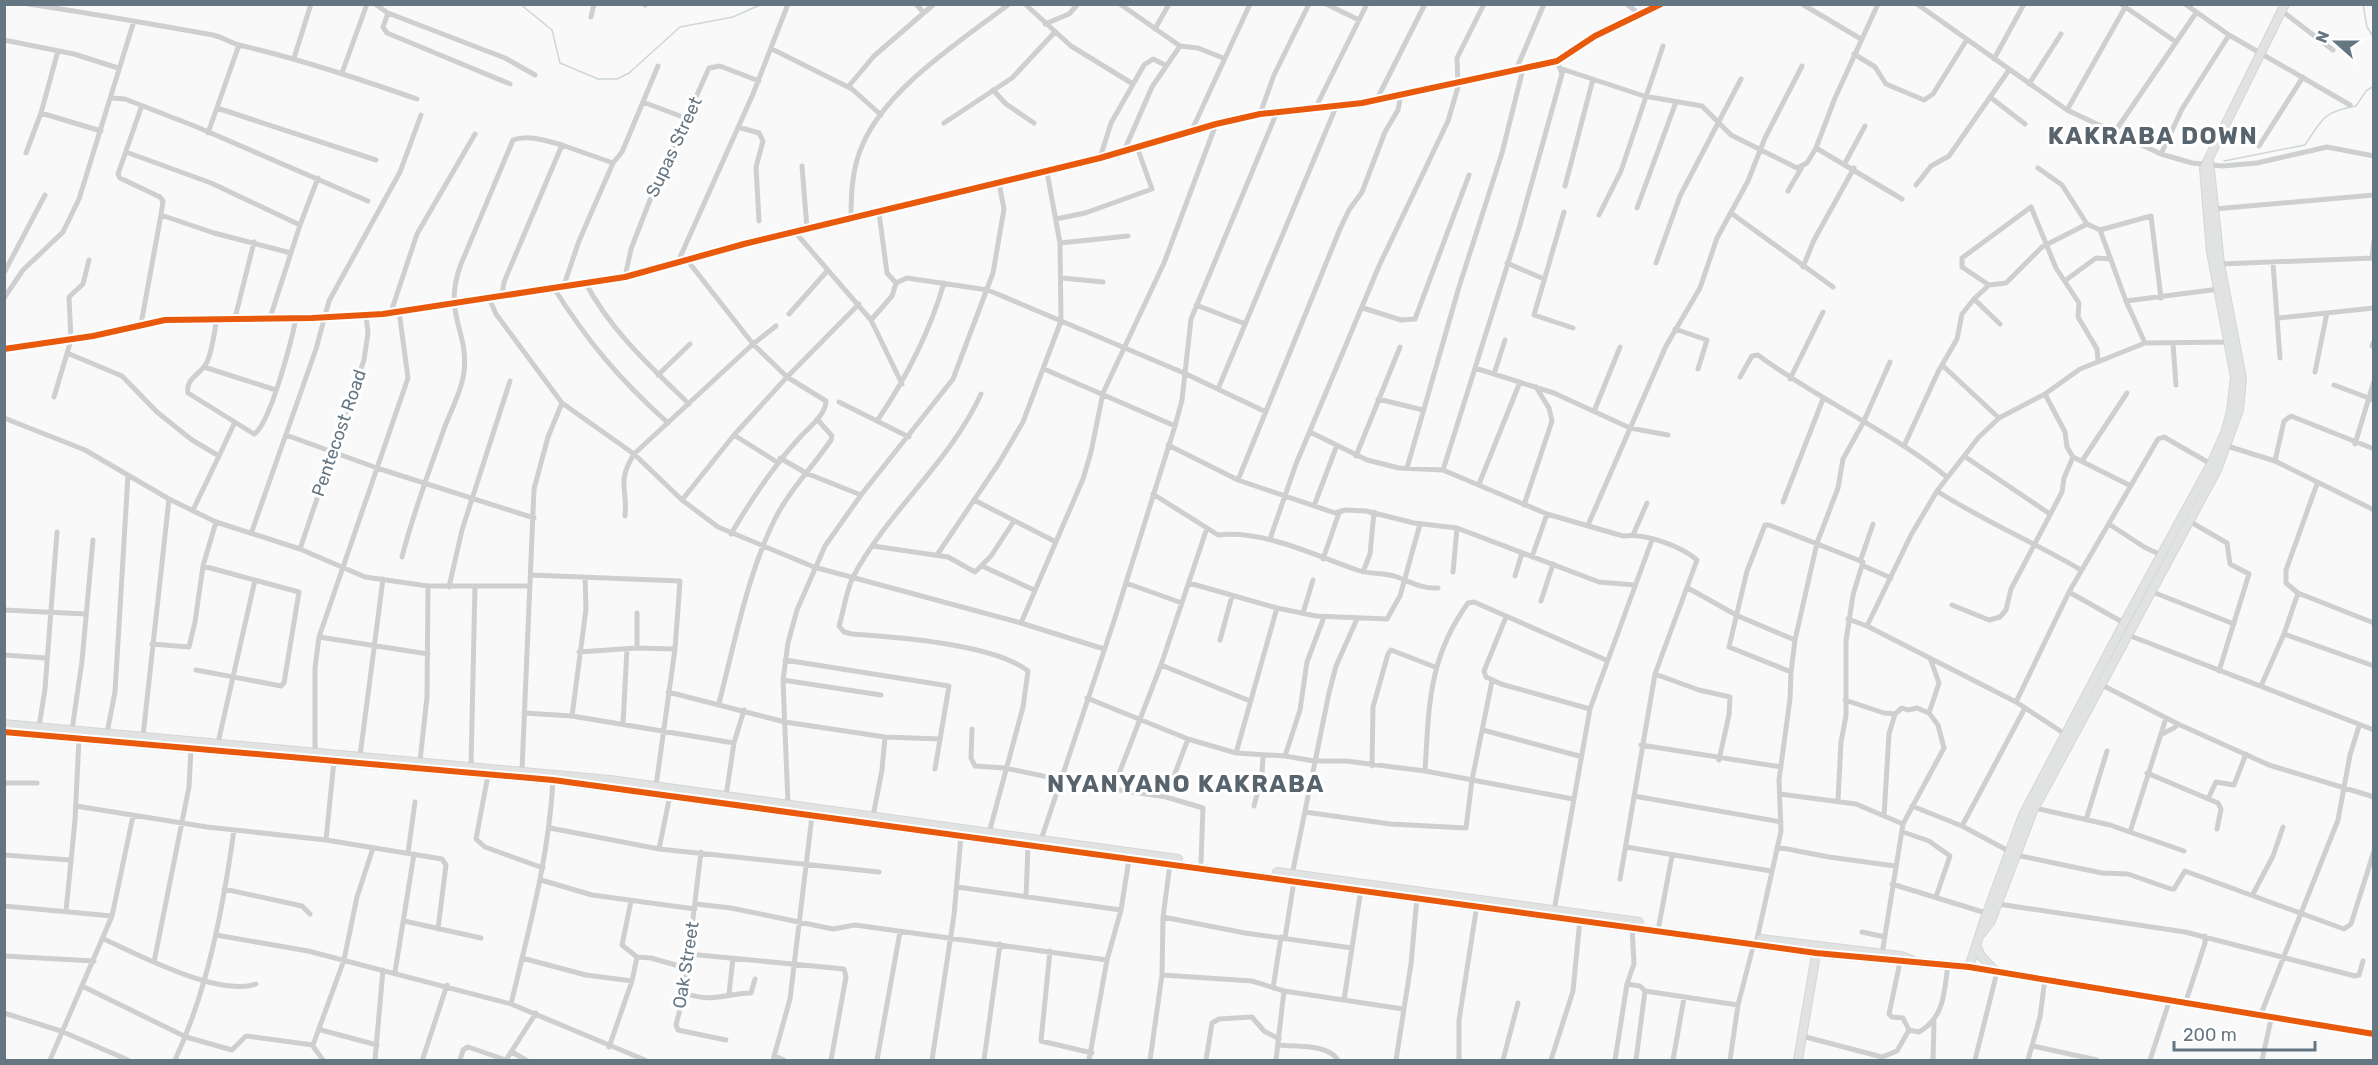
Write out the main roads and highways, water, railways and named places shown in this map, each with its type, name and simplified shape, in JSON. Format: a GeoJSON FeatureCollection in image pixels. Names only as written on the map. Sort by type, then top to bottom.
{"type":"FeatureCollection","features":[{"type":"Feature","properties":{"kind":"waterway"},"geometry":{"type":"LineString","coordinates":[[520,4],[552,30],[560,63],[598,79],[617,79],[629,73],[680,27],[733,17],[762,4]]}},
{"type":"Feature","properties":{"kind":"waterway"},"geometry":{"type":"LineString","coordinates":[[2363,4],[2367,27],[2374,38]]}},
{"type":"Feature","properties":{"kind":"waterway"},"geometry":{"type":"LineString","coordinates":[[2224,161],[2305,145],[2324,118],[2336,111],[2356,106],[2366,91],[2374,86]]}},
{"type":"Feature","properties":{"kind":"district","name":"KAKRABA DOWN"},"geometry":{"type":"Point","coordinates":[2153,136]}},
{"type":"Feature","properties":{"kind":"district","name":"NYANYANO KAKRABA"},"geometry":{"type":"Point","coordinates":[1186,784]}}]}
